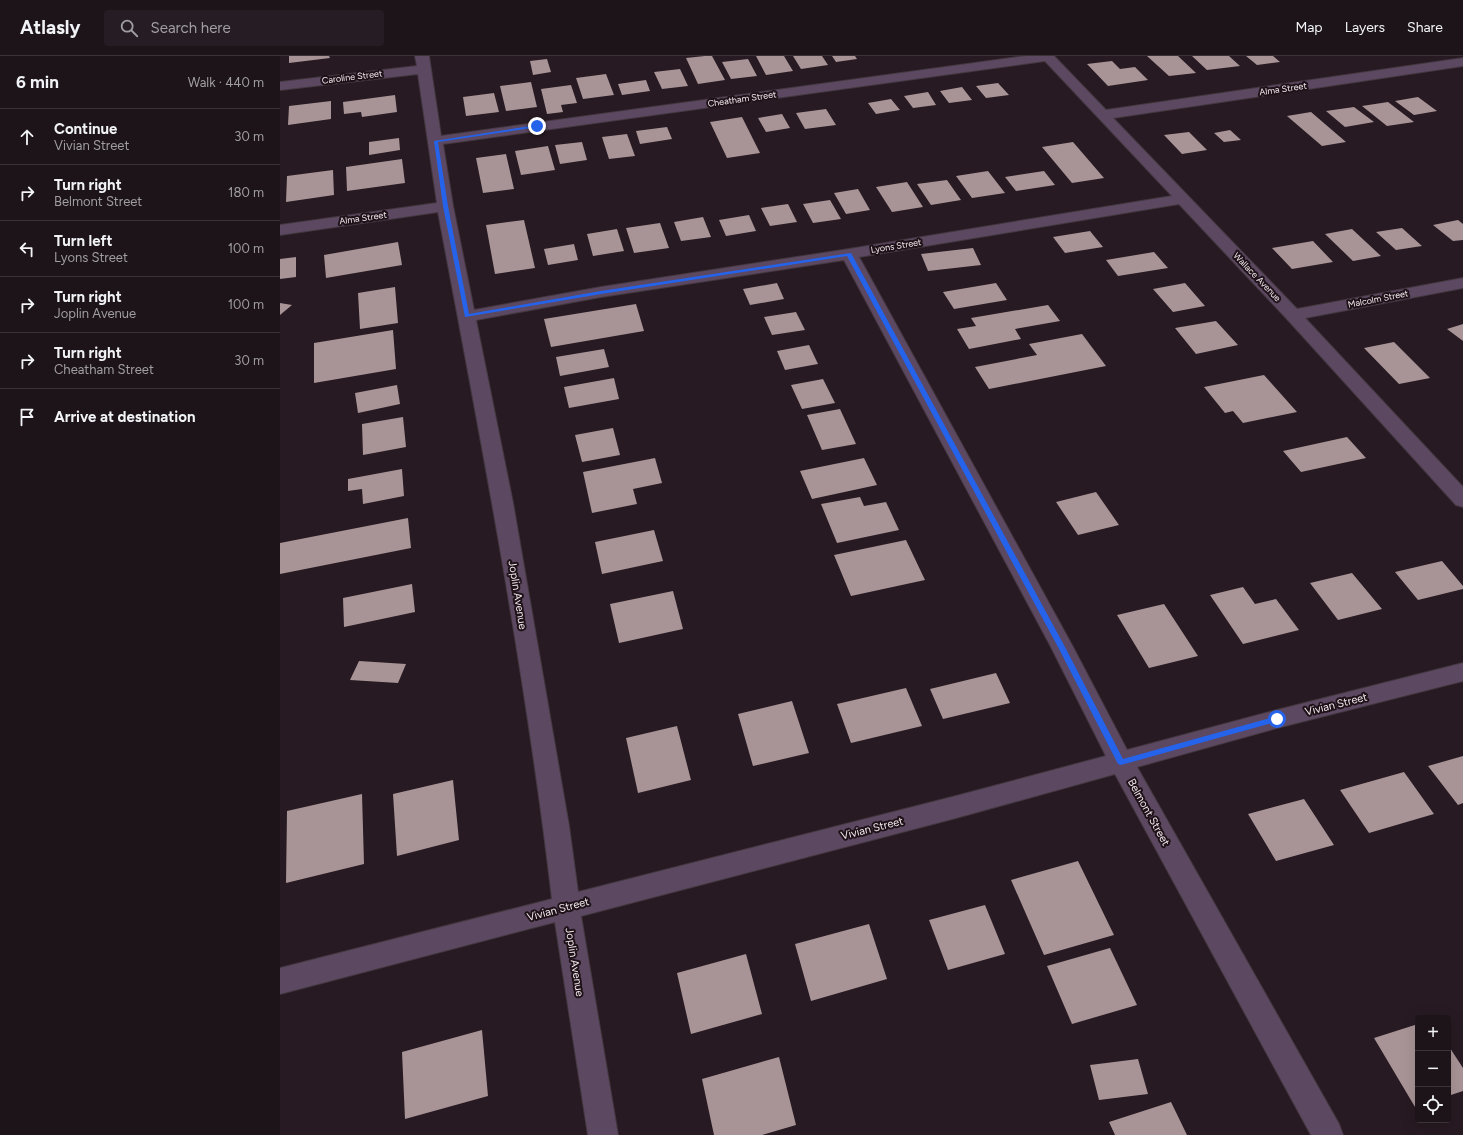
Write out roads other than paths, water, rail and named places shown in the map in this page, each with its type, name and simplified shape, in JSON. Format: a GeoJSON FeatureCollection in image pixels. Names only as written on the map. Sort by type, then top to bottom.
{"type":"FeatureCollection","features":[{"type":"Feature","properties":{"kind":"street","name":"Wallace Avenue"},"geometry":{"type":"LineString","coordinates":[[1048,57],[1293,315],[1463,500]]}},
{"type":"Feature","properties":{"kind":"street","name":"Cheatham Street"},"geometry":{"type":"LineString","coordinates":[[436,141],[1048,57]]}},
{"type":"Feature","properties":{"kind":"street","name":"Joplin Avenue"},"geometry":{"type":"LineString","coordinates":[[423,62],[445,206],[502,503],[556,826],[566,907],[603,1135]]}},
{"type":"Feature","properties":{"kind":"street","name":"Caroline Street"},"geometry":{"type":"LineString","coordinates":[[280,86],[423,62]]}},
{"type":"Feature","properties":{"kind":"street","name":"Alma Street"},"geometry":{"type":"LineString","coordinates":[[1104,115],[1463,62]]}},
{"type":"Feature","properties":{"kind":"street","name":"Lyons Street"},"geometry":{"type":"LineString","coordinates":[[467,316],[601,292],[849,254],[1182,199]]}},
{"type":"Feature","properties":{"kind":"street","name":"Alma Street"},"geometry":{"type":"LineString","coordinates":[[280,230],[445,206]]}},
{"type":"Feature","properties":{"kind":"street","name":"Belmont Street"},"geometry":{"type":"LineString","coordinates":[[849,254],[1058,640],[1121,762],[1328,1135]]}},
{"type":"Feature","properties":{"kind":"street","name":"Malcolm Street"},"geometry":{"type":"LineString","coordinates":[[1293,315],[1463,283]]}},
{"type":"Feature","properties":{"kind":"street","name":"Vivian Street"},"geometry":{"type":"LineString","coordinates":[[280,981],[1121,762],[1277,719],[1463,672]]}}]}
